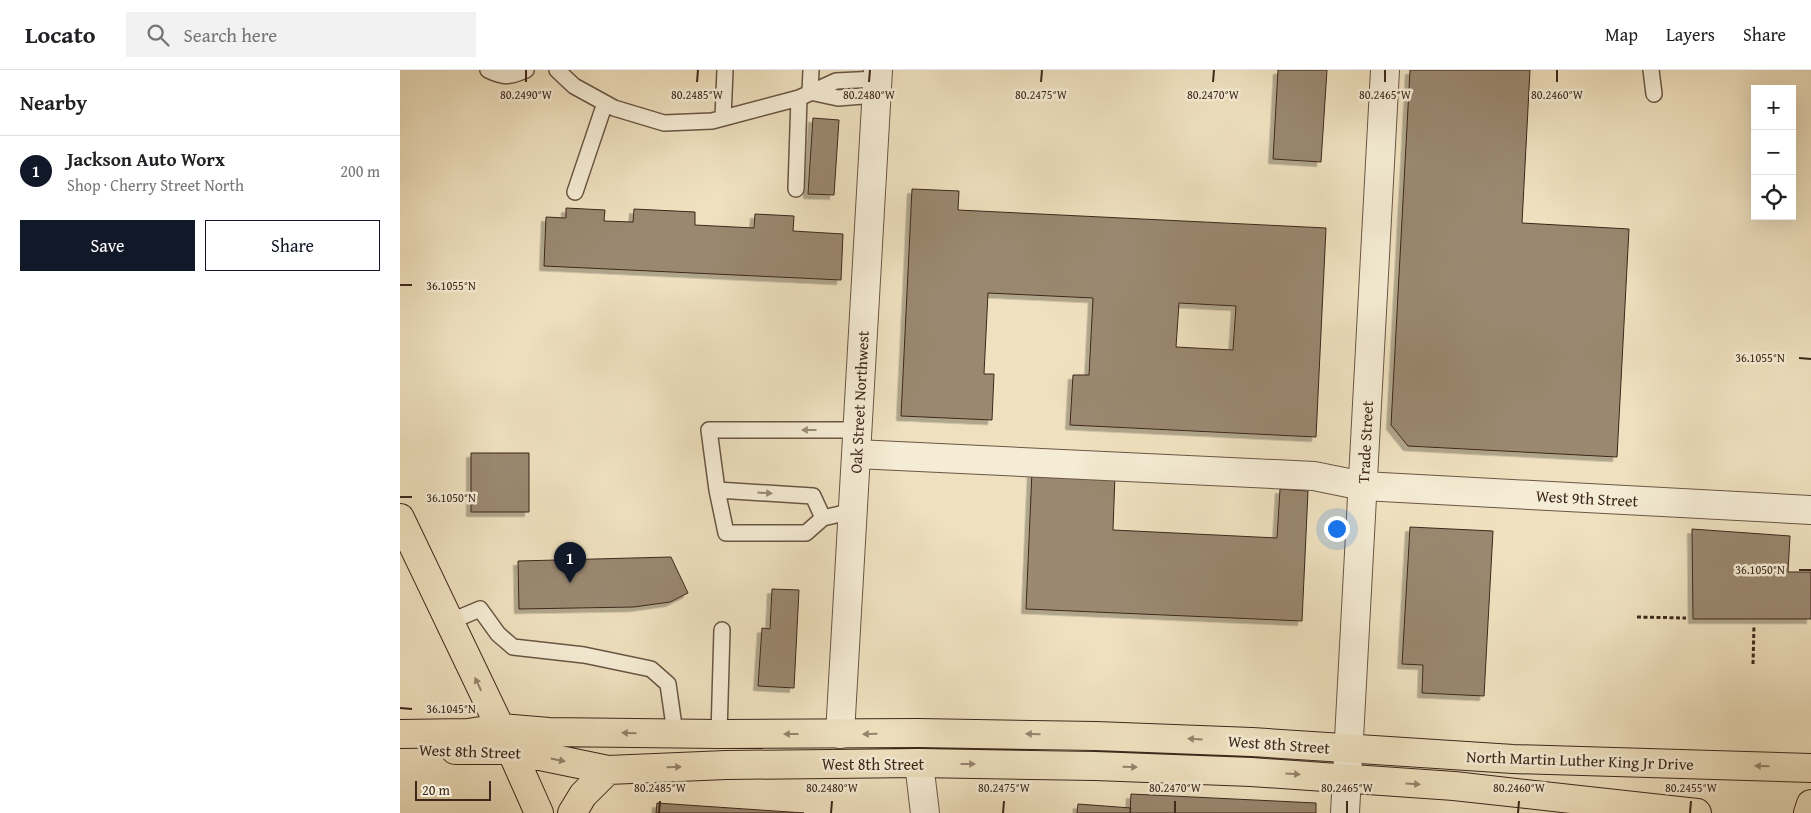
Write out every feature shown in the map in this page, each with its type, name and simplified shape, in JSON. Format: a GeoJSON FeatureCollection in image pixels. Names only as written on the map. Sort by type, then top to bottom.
{"type":"FeatureCollection","features":[{"type":"Feature","properties":{"kind":"main road"},"geometry":{"type":"LineString","coordinates":[[400,518],[539,813]]}},
{"type":"Feature","properties":{"kind":"main road","name":"West 8th Street"},"geometry":{"type":"LineString","coordinates":[[400,749],[505,739],[549,732],[1002,734],[1149,737],[1348,749]]}},
{"type":"Feature","properties":{"kind":"main road","name":"West 8th Street"},"geometry":{"type":"LineString","coordinates":[[400,734],[468,733],[505,739],[608,770],[726,765],[919,764],[1173,768],[1347,779]]}},
{"type":"Feature","properties":{"kind":"main road","name":"North Martin Luther King Jr Drive"},"geometry":{"type":"LineString","coordinates":[[1348,749],[1513,759],[1811,768]]}},
{"type":"Feature","properties":{"kind":"main road"},"geometry":{"type":"LineString","coordinates":[[572,813],[584,795],[608,770]]}},
{"type":"Feature","properties":{"kind":"main road","name":"North Martin Luther King Jr Drive"},"geometry":{"type":"LineString","coordinates":[[1347,779],[1454,786],[1584,807],[1697,813]]}},
{"type":"Feature","properties":{"kind":"main road"},"geometry":{"type":"LineString","coordinates":[[1808,813],[1811,804]]}},
{"type":"Feature","properties":{"kind":"street","name":"Trade Street"},"geometry":{"type":"LineString","coordinates":[[1345,813],[1385,70]]}},
{"type":"Feature","properties":{"kind":"street","name":"Oak Street Northwest"},"geometry":{"type":"LineString","coordinates":[[840,734],[877,81]]}},
{"type":"Feature","properties":{"kind":"street","name":"West 9th Street"},"geometry":{"type":"LineString","coordinates":[[857,442],[1314,476],[1363,486],[1811,510]]}},
{"type":"Feature","properties":{"kind":"street"},"geometry":{"type":"LineString","coordinates":[[919,764],[925,813]]}},
{"type":"Feature","properties":{"kind":"lane"},"geometry":{"type":"LineString","coordinates":[[488,70],[501,76],[511,76],[526,70]]}},
{"type":"Feature","properties":{"kind":"lane"},"geometry":{"type":"LineString","coordinates":[[557,70],[574,86],[614,108],[664,123],[712,121],[805,95],[838,98],[877,81]]}},
{"type":"Feature","properties":{"kind":"lane"},"geometry":{"type":"LineString","coordinates":[[723,118],[725,70]]}},
{"type":"Feature","properties":{"kind":"lane"},"geometry":{"type":"LineString","coordinates":[[796,189],[805,95],[811,70]]}},
{"type":"Feature","properties":{"kind":"lane"},"geometry":{"type":"LineString","coordinates":[[1651,70],[1654,94]]}},
{"type":"Feature","properties":{"kind":"lane"},"geometry":{"type":"LineString","coordinates":[[575,192],[605,103]]}},
{"type":"Feature","properties":{"kind":"lane"},"geometry":{"type":"LineString","coordinates":[[853,511],[823,518],[806,534],[726,533],[717,490],[709,430],[857,442]]}},
{"type":"Feature","properties":{"kind":"lane"},"geometry":{"type":"LineString","coordinates":[[717,490],[813,496],[823,518]]}},
{"type":"Feature","properties":{"kind":"lane"},"geometry":{"type":"LineString","coordinates":[[449,622],[480,609],[498,634],[513,647],[584,655],[651,669],[668,684],[675,733]]}},
{"type":"Feature","properties":{"kind":"lane"},"geometry":{"type":"LineString","coordinates":[[719,734],[722,630]]}},
{"type":"Feature","properties":{"kind":"path"},"geometry":{"type":"LineString","coordinates":[[1637,617],[1686,618]]}},
{"type":"Feature","properties":{"kind":"path"},"geometry":{"type":"LineString","coordinates":[[1753,664],[1754,625]]}},
{"type":"Feature","properties":{"kind":"building"},"geometry":{"type":"Polygon","coordinates":[[[1278,70],[1327,70],[1321,162],[1273,159],[1278,70]]]}},
{"type":"Feature","properties":{"kind":"building"},"geometry":{"type":"Polygon","coordinates":[[[1410,70],[1530,70],[1522,223],[1629,229],[1617,457],[1408,446],[1391,425],[1410,70]]]}},
{"type":"Feature","properties":{"kind":"building"},"geometry":{"type":"Polygon","coordinates":[[[813,118],[839,120],[834,195],[808,194],[813,118]]]}},
{"type":"Feature","properties":{"kind":"building"},"geometry":{"type":"Polygon","coordinates":[[[912,189],[959,191],[958,210],[1326,228],[1316,437],[1070,425],[1073,375],[1089,375],[1093,298],[988,293],[984,374],[994,374],[992,420],[901,416],[912,189]],[[1179,303],[1176,347],[1233,350],[1236,306],[1179,303]]]}},
{"type":"Feature","properties":{"kind":"building"},"geometry":{"type":"Polygon","coordinates":[[[566,208],[605,210],[604,221],[633,222],[634,209],[695,212],[695,225],[754,228],[755,214],[794,216],[793,231],[843,234],[841,280],[544,266],[546,217],[566,218],[566,208]]]}},
{"type":"Feature","properties":{"kind":"building"},"geometry":{"type":"Polygon","coordinates":[[[471,453],[529,453],[529,512],[471,512],[471,453]]]}},
{"type":"Feature","properties":{"kind":"building"},"geometry":{"type":"Polygon","coordinates":[[[1032,471],[1115,475],[1113,530],[1277,538],[1280,489],[1308,491],[1302,621],[1026,609],[1032,471]]]}},
{"type":"Feature","properties":{"kind":"building"},"geometry":{"type":"Polygon","coordinates":[[[1410,527],[1493,531],[1484,696],[1422,693],[1423,665],[1402,664],[1410,527]]]}},
{"type":"Feature","properties":{"kind":"building"},"geometry":{"type":"Polygon","coordinates":[[[1692,529],[1790,536],[1788,572],[1811,572],[1811,619],[1693,619],[1692,529]]]}},
{"type":"Feature","properties":{"kind":"building"},"geometry":{"type":"Polygon","coordinates":[[[671,557],[688,593],[670,602],[634,607],[519,609],[518,561],[671,557]]]}},
{"type":"Feature","properties":{"kind":"building"},"geometry":{"type":"Polygon","coordinates":[[[772,589],[799,590],[794,688],[758,686],[762,628],[770,629],[772,589]]]}},
{"type":"Feature","properties":{"kind":"building"},"geometry":{"type":"Polygon","coordinates":[[[1131,794],[1316,803],[1316,813],[1130,813],[1131,794]]]}},
{"type":"Feature","properties":{"kind":"building"},"geometry":{"type":"Polygon","coordinates":[[[657,803],[804,813],[656,813],[657,803]]]}},
{"type":"Feature","properties":{"kind":"building"},"geometry":{"type":"Polygon","coordinates":[[[1078,804],[1131,808],[1130,813],[1077,813],[1078,804]]]}},
{"type":"Feature","properties":{"kind":"place","name":"Jackson Auto Worx"},"geometry":{"type":"Point","coordinates":[570,583]}}]}
